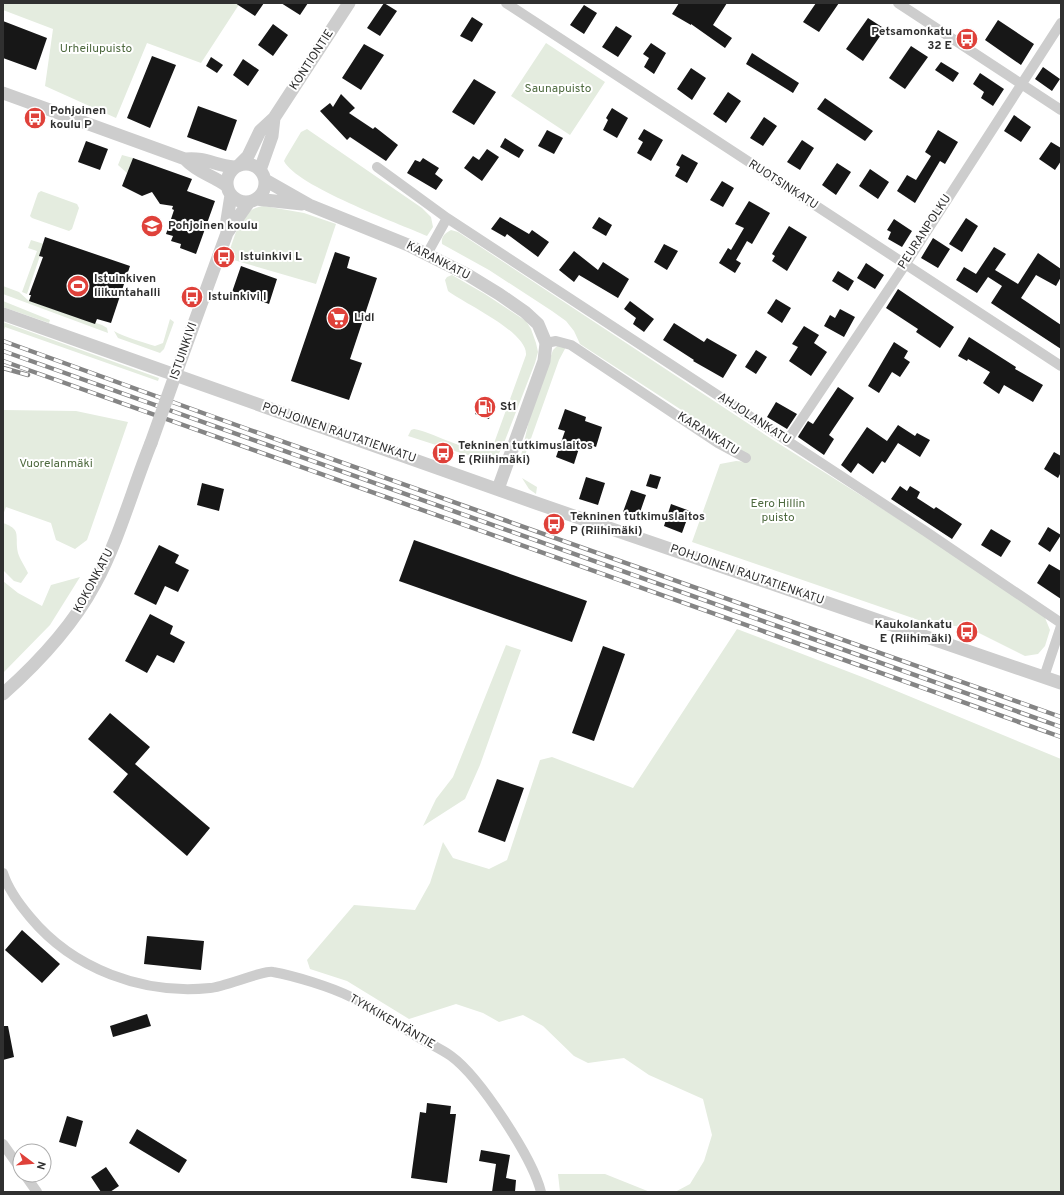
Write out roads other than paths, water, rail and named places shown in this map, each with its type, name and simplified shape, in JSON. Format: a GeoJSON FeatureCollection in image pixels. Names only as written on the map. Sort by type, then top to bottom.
{"type":"FeatureCollection","features":[{"type":"Feature","properties":{"kind":"street","name":"KONTIONTIE"},"geometry":{"type":"LineString","coordinates":[[237,166],[248,156],[260,131],[274,118],[350,3]]}},
{"type":"Feature","properties":{"kind":"street","name":"RUOTSINKATU"},"geometry":{"type":"LineString","coordinates":[[506,3],[1061,366]]}},
{"type":"Feature","properties":{"kind":"street"},"geometry":{"type":"LineString","coordinates":[[898,3],[1061,110]]}},
{"type":"Feature","properties":{"kind":"street","name":"PEURANPOLKU"},"geometry":{"type":"LineString","coordinates":[[787,441],[1061,23]]}},
{"type":"Feature","properties":{"kind":"street"},"geometry":{"type":"LineString","coordinates":[[3,93],[185,159],[200,158],[224,166],[251,164],[262,175],[262,193],[252,200],[242,202],[218,180],[195,169],[185,159]]}},
{"type":"Feature","properties":{"kind":"street","name":"KONTIONTIE"},"geometry":{"type":"LineString","coordinates":[[262,175],[272,136],[274,118]]}},
{"type":"Feature","properties":{"kind":"street"},"geometry":{"type":"LineString","coordinates":[[229,191],[228,175],[237,166]]}},
{"type":"Feature","properties":{"kind":"street","name":"AHJOLANKATU"},"geometry":{"type":"LineString","coordinates":[[377,167],[447,218],[1061,623]]}},
{"type":"Feature","properties":{"kind":"street","name":"KARANKATU"},"geometry":{"type":"LineString","coordinates":[[262,175],[309,205],[408,245],[468,275],[525,312],[538,324],[546,342],[556,341],[571,345],[718,443],[746,458]]}},
{"type":"Feature","properties":{"kind":"street","name":"ISTUINKIVI"},"geometry":{"type":"LineString","coordinates":[[227,233],[229,191]]}},
{"type":"Feature","properties":{"kind":"street","name":"KARANKATU"},"geometry":{"type":"LineString","coordinates":[[252,200],[309,205]]}},
{"type":"Feature","properties":{"kind":"street","name":"ISTUINKIVI"},"geometry":{"type":"LineString","coordinates":[[151,444],[227,233],[252,200]]}},
{"type":"Feature","properties":{"kind":"street"},"geometry":{"type":"LineString","coordinates":[[427,254],[447,218]]}},
{"type":"Feature","properties":{"kind":"street","name":"POHJOINEN RAUTATIENKATU"},"geometry":{"type":"LineString","coordinates":[[3,314],[498,489],[1061,683]]}},
{"type":"Feature","properties":{"kind":"street"},"geometry":{"type":"LineString","coordinates":[[498,489],[544,361],[546,342]]}},
{"type":"Feature","properties":{"kind":"street","name":"KOKONKATU"},"geometry":{"type":"LineString","coordinates":[[3,694],[35,664],[58,638],[85,601],[108,555],[151,444]]}},
{"type":"Feature","properties":{"kind":"street"},"geometry":{"type":"LineString","coordinates":[[1044,677],[1061,626]]}},
{"type":"Feature","properties":{"kind":"street","name":"TYKKIKENTÄNTIE"},"geometry":{"type":"LineString","coordinates":[[3,873],[20,905],[43,934],[78,959],[108,974],[141,984],[173,989],[211,988],[271,971],[351,997],[385,1016],[452,1056],[474,1078],[488,1096],[532,1166],[541,1192]]}},
{"type":"Feature","properties":{"kind":"street"},"geometry":{"type":"LineString","coordinates":[[3,1144],[12,1157]]}},
{"type":"Feature","properties":{"kind":"street"},"geometry":{"type":"LineString","coordinates":[[31,1183],[37,1192]]}},
{"type":"Feature","properties":{"kind":"railway"},"geometry":{"type":"LineString","coordinates":[[3,341],[1061,717]]}},
{"type":"Feature","properties":{"kind":"railway"},"geometry":{"type":"LineString","coordinates":[[3,351],[1061,727]]}},
{"type":"Feature","properties":{"kind":"railway"},"geometry":{"type":"LineString","coordinates":[[3,361],[1061,737]]}},
{"type":"Feature","properties":{"kind":"railway"},"geometry":{"type":"LineString","coordinates":[[3,368],[28,375]]}},
{"type":"Feature","properties":{"kind":"place","name":"Petsamonkatu 32 E"},"geometry":{"type":"Point","coordinates":[967,39]}},
{"type":"Feature","properties":{"kind":"place","name":"Pohjoinen koulu P"},"geometry":{"type":"Point","coordinates":[35,118]}},
{"type":"Feature","properties":{"kind":"place","name":"Pohjoinen koulu"},"geometry":{"type":"Point","coordinates":[152,226]}},
{"type":"Feature","properties":{"kind":"place","name":"Istuinkivi L"},"geometry":{"type":"Point","coordinates":[224,257]}},
{"type":"Feature","properties":{"kind":"place","name":"Istuinkiven liikuntahalli"},"geometry":{"type":"Point","coordinates":[78,286]}},
{"type":"Feature","properties":{"kind":"place","name":"Istuinkivi I"},"geometry":{"type":"Point","coordinates":[192,297]}},
{"type":"Feature","properties":{"kind":"place","name":"Lidl"},"geometry":{"type":"Point","coordinates":[338,318]}},
{"type":"Feature","properties":{"kind":"place","name":"St1"},"geometry":{"type":"Point","coordinates":[485,407]}},
{"type":"Feature","properties":{"kind":"place","name":"Tekninen tutkimuslaitos E (Riihimäki)"},"geometry":{"type":"Point","coordinates":[443,453]}},
{"type":"Feature","properties":{"kind":"place","name":"Tekninen tutkimuslaitos P (Riihimäki)"},"geometry":{"type":"Point","coordinates":[554,524]}},
{"type":"Feature","properties":{"kind":"place","name":"Kaukolankatu E (Riihimäki)"},"geometry":{"type":"Point","coordinates":[967,632]}},
{"type":"Feature","properties":{"kind":"park label","name":"Urheilupuisto"},"geometry":{"type":"Point","coordinates":[96,49]}},
{"type":"Feature","properties":{"kind":"park label","name":"Saunapuisto"},"geometry":{"type":"Point","coordinates":[558,89]}},
{"type":"Feature","properties":{"kind":"park label","name":"Vuorelanmäki"},"geometry":{"type":"Point","coordinates":[56,464]}},
{"type":"Feature","properties":{"kind":"park label","name":"Eero Hillin puisto"},"geometry":{"type":"Point","coordinates":[778,511]}}]}
